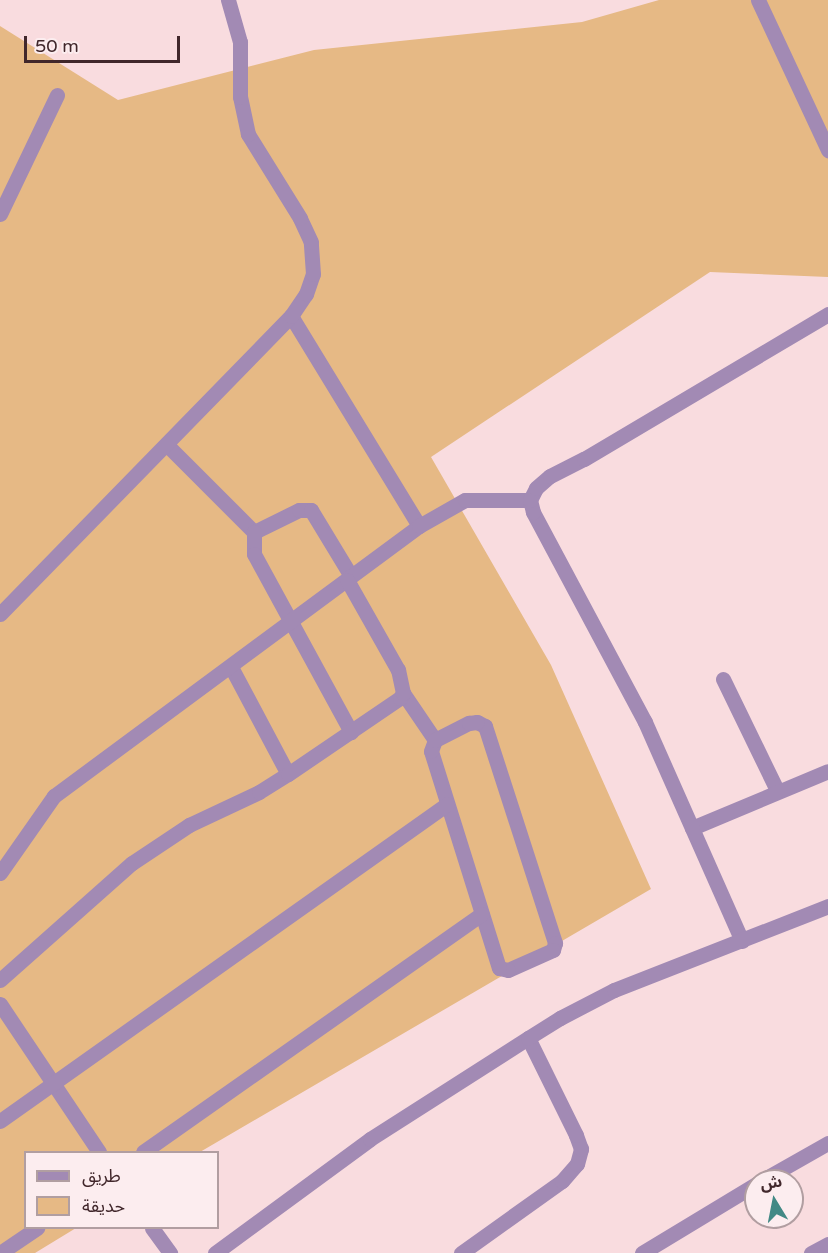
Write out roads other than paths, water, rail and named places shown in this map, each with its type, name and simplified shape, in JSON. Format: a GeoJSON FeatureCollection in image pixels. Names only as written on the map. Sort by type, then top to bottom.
{"type":"FeatureCollection","features":[{"type":"Feature","properties":{"kind":"street"},"geometry":{"type":"LineString","coordinates":[[0,614],[291,316],[306,294],[314,274],[311,242],[290,199],[248,134],[240,97],[240,42],[228,0]]}},
{"type":"Feature","properties":{"kind":"street"},"geometry":{"type":"LineString","coordinates":[[758,0],[828,150]]}},
{"type":"Feature","properties":{"kind":"street"},"geometry":{"type":"LineString","coordinates":[[0,214],[57,95]]}},
{"type":"Feature","properties":{"kind":"street"},"geometry":{"type":"LineString","coordinates":[[742,941],[645,722],[533,512],[530,500],[536,488],[550,476],[584,459],[828,314]]}},
{"type":"Feature","properties":{"kind":"street"},"geometry":{"type":"LineString","coordinates":[[291,316],[419,526]]}},
{"type":"Feature","properties":{"kind":"street"},"geometry":{"type":"LineString","coordinates":[[167,445],[254,532],[254,554],[351,732]]}},
{"type":"Feature","properties":{"kind":"street"},"geometry":{"type":"LineString","coordinates":[[0,873],[54,796],[419,526],[451,505],[472,498],[530,500]]}},
{"type":"Feature","properties":{"kind":"street"},"geometry":{"type":"LineString","coordinates":[[254,532],[299,510],[308,508],[349,578],[398,670],[403,693],[435,740]]}},
{"type":"Feature","properties":{"kind":"street"},"geometry":{"type":"LineString","coordinates":[[231,667],[288,774]]}},
{"type":"Feature","properties":{"kind":"street"},"geometry":{"type":"LineString","coordinates":[[723,679],[777,790]]}},
{"type":"Feature","properties":{"kind":"street"},"geometry":{"type":"LineString","coordinates":[[0,980],[132,863],[189,825],[259,792],[288,774],[400,698],[403,693]]}},
{"type":"Feature","properties":{"kind":"street"},"geometry":{"type":"LineString","coordinates":[[469,723],[485,726],[555,947],[504,970],[499,968],[447,804],[431,751],[435,740],[469,723]]}},
{"type":"Feature","properties":{"kind":"street"},"geometry":{"type":"LineString","coordinates":[[692,828],[777,790],[828,771]]}},
{"type":"Feature","properties":{"kind":"street"},"geometry":{"type":"LineString","coordinates":[[0,1121],[447,804]]}},
{"type":"Feature","properties":{"kind":"street"},"geometry":{"type":"LineString","coordinates":[[214,1253],[370,1139],[560,1018],[614,990],[828,906]]}},
{"type":"Feature","properties":{"kind":"street"},"geometry":{"type":"LineString","coordinates":[[144,1151],[482,914]]}},
{"type":"Feature","properties":{"kind":"street"},"geometry":{"type":"LineString","coordinates":[[0,1004],[98,1151]]}},
{"type":"Feature","properties":{"kind":"street"},"geometry":{"type":"LineString","coordinates":[[461,1253],[562,1181],[577,1164],[581,1149],[576,1135],[528,1038]]}},
{"type":"Feature","properties":{"kind":"street"},"geometry":{"type":"LineString","coordinates":[[782,1169],[828,1143]]}},
{"type":"Feature","properties":{"kind":"street"},"geometry":{"type":"LineString","coordinates":[[642,1253],[744,1191]]}},
{"type":"Feature","properties":{"kind":"street"},"geometry":{"type":"LineString","coordinates":[[0,1253],[34,1229]]}},
{"type":"Feature","properties":{"kind":"street"},"geometry":{"type":"LineString","coordinates":[[153,1229],[170,1253]]}},
{"type":"Feature","properties":{"kind":"street"},"geometry":{"type":"LineString","coordinates":[[811,1253],[828,1244]]}}]}
